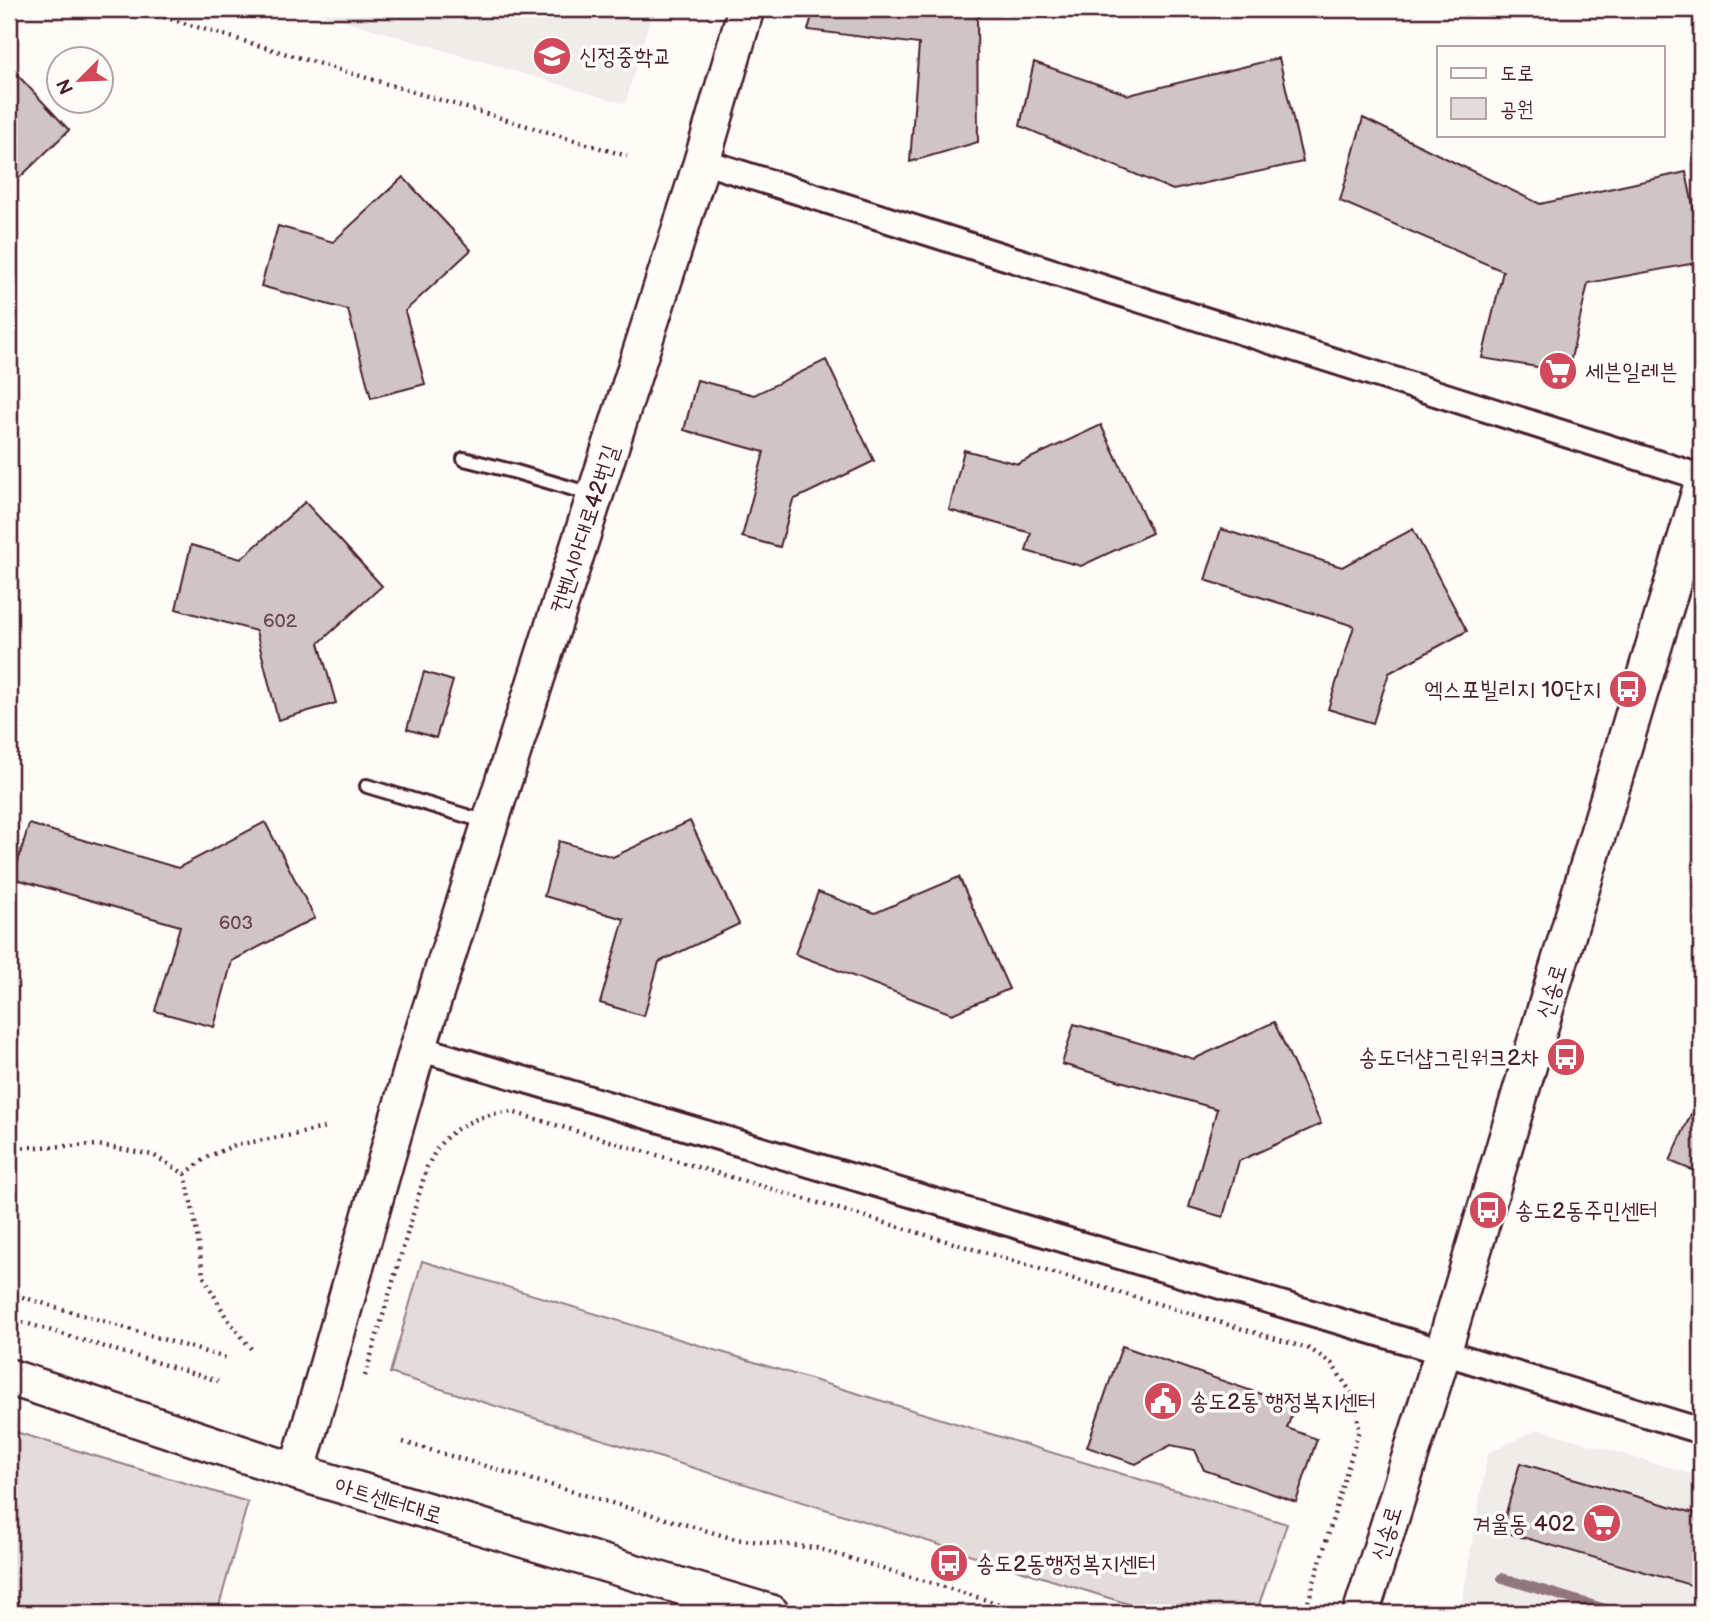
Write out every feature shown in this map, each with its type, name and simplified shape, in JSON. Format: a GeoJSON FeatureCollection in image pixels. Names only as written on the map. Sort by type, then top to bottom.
{"type":"FeatureCollection","features":[{"type":"Feature","properties":{"kind":"street","name":"컨벤시아대로42번길"},"geometry":{"type":"LineString","coordinates":[[297,1472],[418,1048],[702,161],[747,9]]}},
{"type":"Feature","properties":{"kind":"street"},"geometry":{"type":"LineString","coordinates":[[702,161],[1701,477]]}},
{"type":"Feature","properties":{"kind":"street","name":"신송로"},"geometry":{"type":"LineString","coordinates":[[1361,1613],[1443,1352],[1701,488]]}},
{"type":"Feature","properties":{"kind":"street"},"geometry":{"type":"LineString","coordinates":[[418,1048],[1701,1431]]}},
{"type":"Feature","properties":{"kind":"street","name":"아트센터대로"},"geometry":{"type":"LineString","coordinates":[[9,1377],[297,1472],[771,1613]]}},
{"type":"Feature","properties":{"kind":"lane"},"geometry":{"type":"LineString","coordinates":[[464,459],[594,496]]}},
{"type":"Feature","properties":{"kind":"lane"},"geometry":{"type":"LineString","coordinates":[[367,786],[490,823]]}},
{"type":"Feature","properties":{"kind":"path"},"geometry":{"type":"LineString","coordinates":[[137,9],[627,156]]}},
{"type":"Feature","properties":{"kind":"path"},"geometry":{"type":"LineString","coordinates":[[365,1376],[427,1167],[439,1147],[453,1132],[473,1120],[498,1112],[512,1112],[1310,1349],[1332,1364],[1356,1400],[1359,1430],[1305,1613]]}},
{"type":"Feature","properties":{"kind":"path"},"geometry":{"type":"LineString","coordinates":[[185,1174],[206,1157],[235,1145],[329,1126]]}},
{"type":"Feature","properties":{"kind":"path"},"geometry":{"type":"LineString","coordinates":[[9,1148],[98,1145],[153,1155],[185,1174],[203,1275],[226,1317],[252,1350]]}},
{"type":"Feature","properties":{"kind":"path"},"geometry":{"type":"LineString","coordinates":[[9,1293],[229,1359]]}},
{"type":"Feature","properties":{"kind":"path"},"geometry":{"type":"LineString","coordinates":[[9,1318],[218,1381]]}},
{"type":"Feature","properties":{"kind":"path"},"geometry":{"type":"LineString","coordinates":[[403,1442],[734,1539],[816,1548],[1029,1613]]}},
{"type":"Feature","properties":{"kind":"shaded area","name":"신정중학교"},"geometry":{"type":"Polygon","coordinates":[[[306,9],[653,9],[625,104],[306,9]]]}},
{"type":"Feature","properties":{"kind":"shaded area"},"geometry":{"type":"Polygon","coordinates":[[[1538,1429],[1701,1477],[1701,1613],[1460,1613],[1488,1453],[1538,1429]]]}},
{"type":"Feature","properties":{"kind":"green space"},"geometry":{"type":"Polygon","coordinates":[[[422,1261],[1287,1524],[1256,1613],[1157,1613],[390,1373],[422,1261]]]}},
{"type":"Feature","properties":{"kind":"green space"},"geometry":{"type":"Polygon","coordinates":[[[9,1430],[248,1502],[217,1613],[9,1613],[9,1430]]]}},
{"type":"Feature","properties":{"kind":"building"},"geometry":{"type":"Polygon","coordinates":[[[814,9],[990,9],[977,18],[978,142],[910,162],[919,44],[808,30],[814,9]]]}},
{"type":"Feature","properties":{"kind":"building"},"geometry":{"type":"Polygon","coordinates":[[[1279,58],[1303,162],[1173,190],[1020,126],[1034,62],[1129,95],[1279,58]]]}},
{"type":"Feature","properties":{"kind":"building"},"geometry":{"type":"Polygon","coordinates":[[[9,66],[46,105],[46,116],[56,116],[69,130],[9,188],[9,66]]]}},
{"type":"Feature","properties":{"kind":"building"},"geometry":{"type":"Polygon","coordinates":[[[1363,118],[1540,204],[1686,172],[1701,244],[1701,262],[1588,283],[1568,372],[1482,358],[1503,271],[1340,201],[1363,118]]]}},
{"type":"Feature","properties":{"kind":"building"},"geometry":{"type":"Polygon","coordinates":[[[403,177],[471,250],[405,311],[425,384],[371,398],[348,310],[261,286],[278,226],[333,242],[403,177]]]}},
{"type":"Feature","properties":{"kind":"building"},"geometry":{"type":"Polygon","coordinates":[[[826,360],[874,461],[793,500],[780,547],[742,537],[764,452],[684,430],[697,380],[754,395],[826,360]]]}},
{"type":"Feature","properties":{"kind":"building"},"geometry":{"type":"Polygon","coordinates":[[[1101,425],[1152,533],[1081,566],[1026,551],[1031,533],[949,510],[964,450],[1018,464],[1101,425]]]}},
{"type":"Feature","properties":{"kind":"building"},"geometry":{"type":"Polygon","coordinates":[[[305,502],[382,586],[319,643],[336,703],[278,720],[256,631],[176,609],[191,545],[241,559],[305,502]]]}},
{"type":"Feature","properties":{"kind":"building"},"geometry":{"type":"Polygon","coordinates":[[[1221,529],[1342,567],[1413,529],[1467,631],[1389,673],[1373,723],[1328,709],[1354,626],[1205,580],[1221,529]]]}},
{"type":"Feature","properties":{"kind":"building"},"geometry":{"type":"Polygon","coordinates":[[[424,672],[453,681],[436,738],[407,729],[424,672]]]}},
{"type":"Feature","properties":{"kind":"building"},"geometry":{"type":"Polygon","coordinates":[[[690,821],[739,924],[659,962],[644,1016],[600,1003],[624,919],[544,896],[559,841],[613,857],[690,821]]]}},
{"type":"Feature","properties":{"kind":"building"},"geometry":{"type":"Polygon","coordinates":[[[265,822],[315,918],[232,961],[214,1027],[155,1011],[180,926],[13,878],[29,824],[178,868],[265,822]]]}},
{"type":"Feature","properties":{"kind":"building"},"geometry":{"type":"Polygon","coordinates":[[[959,877],[1009,989],[952,1014],[795,954],[818,892],[875,913],[959,877]]]}},
{"type":"Feature","properties":{"kind":"building"},"geometry":{"type":"Polygon","coordinates":[[[1274,1022],[1321,1124],[1239,1161],[1223,1217],[1189,1207],[1217,1109],[1062,1064],[1074,1024],[1194,1059],[1274,1022]]]}},
{"type":"Feature","properties":{"kind":"building"},"geometry":{"type":"Polygon","coordinates":[[[1691,1114],[1701,1118],[1701,1174],[1670,1161],[1691,1114]]]}},
{"type":"Feature","properties":{"kind":"building"},"geometry":{"type":"Polygon","coordinates":[[[1122,1346],[1295,1406],[1287,1428],[1317,1439],[1296,1502],[1204,1470],[1195,1450],[1171,1445],[1136,1464],[1087,1447],[1122,1346]]]}},
{"type":"Feature","properties":{"kind":"building","name":"겨울동 402"},"geometry":{"type":"Polygon","coordinates":[[[1520,1463],[1701,1515],[1701,1588],[1501,1531],[1520,1463]]]}},
{"type":"Feature","properties":{"kind":"waterway"},"geometry":{"type":"LineString","coordinates":[[1502,1578],[1619,1613]]}},
{"type":"Feature","properties":{"kind":"place","name":"신정중학교"},"geometry":{"type":"Point","coordinates":[552,56]}},
{"type":"Feature","properties":{"kind":"place","name":"세븐일레븐"},"geometry":{"type":"Point","coordinates":[1558,371]}},
{"type":"Feature","properties":{"kind":"place","name":"엑스포빌리지 10단지"},"geometry":{"type":"Point","coordinates":[1628,689]}},
{"type":"Feature","properties":{"kind":"place","name":"송도더샵그린워크2차"},"geometry":{"type":"Point","coordinates":[1566,1057]}},
{"type":"Feature","properties":{"kind":"place","name":"송도2동주민센터"},"geometry":{"type":"Point","coordinates":[1488,1210]}},
{"type":"Feature","properties":{"kind":"place","name":"송도2동 행정복지센터"},"geometry":{"type":"Point","coordinates":[1163,1401]}},
{"type":"Feature","properties":{"kind":"place","name":"겨울동 402"},"geometry":{"type":"Point","coordinates":[1602,1523]}},
{"type":"Feature","properties":{"kind":"place","name":"송도2동행정복지센터"},"geometry":{"type":"Point","coordinates":[949,1563]}}]}
